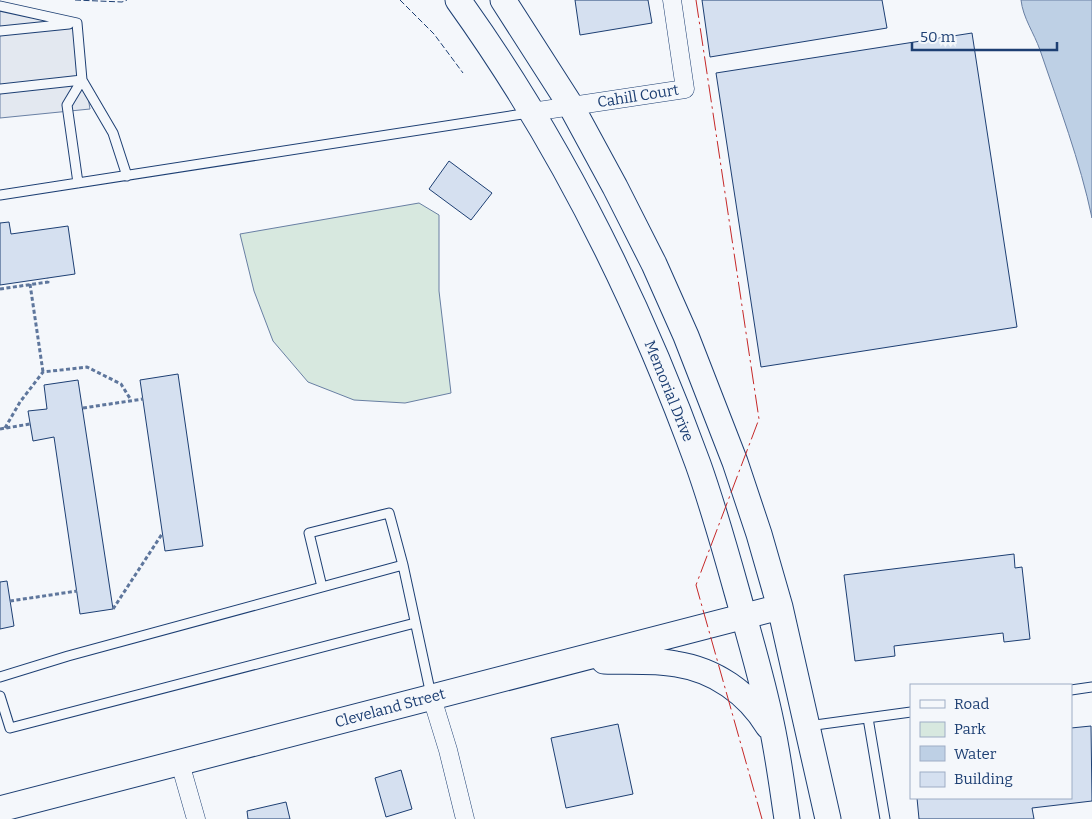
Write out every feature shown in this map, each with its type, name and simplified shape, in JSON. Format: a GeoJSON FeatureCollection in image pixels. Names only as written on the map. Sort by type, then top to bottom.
{"type":"FeatureCollection","features":[{"type":"Feature","properties":{"kind":"main road","name":"Memorial Drive"},"geometry":{"type":"LineString","coordinates":[[458,0],[545,132],[596,226],[638,314],[664,375],[710,499],[744,617],[774,737],[787,819]]}},
{"type":"Feature","properties":{"kind":"main road"},"geometry":{"type":"LineString","coordinates":[[503,0],[571,106],[620,195],[654,264],[686,336],[735,462],[760,534],[780,607],[828,819]]}},
{"type":"Feature","properties":{"kind":"main road","name":"Cleveland Street"},"geometry":{"type":"LineString","coordinates":[[0,809],[780,607]]}},
{"type":"Feature","properties":{"kind":"main road"},"geometry":{"type":"LineString","coordinates":[[576,660],[676,664],[699,670],[728,683],[744,696],[762,716],[774,737]]}},
{"type":"Feature","properties":{"kind":"street","name":"Cahill Court"},"geometry":{"type":"LineString","coordinates":[[532,112],[686,89],[672,0]]}},
{"type":"Feature","properties":{"kind":"street"},"geometry":{"type":"LineString","coordinates":[[432,698],[466,819]]}},
{"type":"Feature","properties":{"kind":"street"},"geometry":{"type":"LineString","coordinates":[[180,763],[196,819]]}},
{"type":"Feature","properties":{"kind":"lane"},"geometry":{"type":"LineString","coordinates":[[0,6],[77,23]]}},
{"type":"Feature","properties":{"kind":"lane"},"geometry":{"type":"LineString","coordinates":[[77,23],[82,80],[114,134],[127,176]]}},
{"type":"Feature","properties":{"kind":"lane"},"geometry":{"type":"LineString","coordinates":[[0,31],[77,23]]}},
{"type":"Feature","properties":{"kind":"lane"},"geometry":{"type":"LineString","coordinates":[[0,89],[82,80]]}},
{"type":"Feature","properties":{"kind":"lane"},"geometry":{"type":"LineString","coordinates":[[78,183],[67,104],[82,80]]}},
{"type":"Feature","properties":{"kind":"lane"},"geometry":{"type":"LineString","coordinates":[[0,196],[532,112]]}},
{"type":"Feature","properties":{"kind":"lane"},"geometry":{"type":"LineString","coordinates":[[322,587],[310,533],[389,513],[403,565],[432,698]]}},
{"type":"Feature","properties":{"kind":"lane"},"geometry":{"type":"LineString","coordinates":[[0,677],[68,656],[403,565]]}},
{"type":"Feature","properties":{"kind":"lane"},"geometry":{"type":"LineString","coordinates":[[0,696],[10,728],[415,623]]}},
{"type":"Feature","properties":{"kind":"lane"},"geometry":{"type":"LineString","coordinates":[[1072,690],[1092,687]]}},
{"type":"Feature","properties":{"kind":"lane"},"geometry":{"type":"LineString","coordinates":[[808,726],[910,712]]}},
{"type":"Feature","properties":{"kind":"lane"},"geometry":{"type":"LineString","coordinates":[[868,718],[885,819]]}},
{"type":"Feature","properties":{"kind":"path"},"geometry":{"type":"LineString","coordinates":[[0,288],[48,282],[47,278]]}},
{"type":"Feature","properties":{"kind":"path"},"geometry":{"type":"LineString","coordinates":[[30,284],[43,372]]}},
{"type":"Feature","properties":{"kind":"path"},"geometry":{"type":"LineString","coordinates":[[5,428],[20,402],[43,372],[87,366],[121,384],[131,400]]}},
{"type":"Feature","properties":{"kind":"path"},"geometry":{"type":"LineString","coordinates":[[83,408],[143,398]]}},
{"type":"Feature","properties":{"kind":"path"},"geometry":{"type":"LineString","coordinates":[[0,429],[30,424]]}},
{"type":"Feature","properties":{"kind":"path"},"geometry":{"type":"LineString","coordinates":[[113,609],[162,534]]}},
{"type":"Feature","properties":{"kind":"path"},"geometry":{"type":"LineString","coordinates":[[10,601],[77,591]]}},
{"type":"Feature","properties":{"kind":"green space"},"geometry":{"type":"Polygon","coordinates":[[[419,203],[439,215],[439,291],[451,393],[405,403],[354,400],[308,382],[273,341],[254,291],[240,234],[419,203]]]}},
{"type":"Feature","properties":{"kind":"shaded area"},"geometry":{"type":"Polygon","coordinates":[[[0,6],[76,23],[90,109],[0,118],[0,6]]]}},
{"type":"Feature","properties":{"kind":"water"},"geometry":{"type":"Polygon","coordinates":[[[1021,0],[1092,0],[1092,218],[1069,134],[1040,50],[1024,13],[1021,0]]]}},
{"type":"Feature","properties":{"kind":"building"},"geometry":{"type":"Polygon","coordinates":[[[575,0],[648,0],[652,23],[580,35],[575,0]]]}},
{"type":"Feature","properties":{"kind":"building"},"geometry":{"type":"Polygon","coordinates":[[[702,0],[882,0],[887,28],[710,57],[702,0]]]}},
{"type":"Feature","properties":{"kind":"building"},"geometry":{"type":"Polygon","coordinates":[[[972,33],[1017,327],[761,367],[716,73],[972,33]]]}},
{"type":"Feature","properties":{"kind":"building"},"geometry":{"type":"Polygon","coordinates":[[[449,161],[492,193],[471,220],[429,189],[449,161]]]}},
{"type":"Feature","properties":{"kind":"building"},"geometry":{"type":"Polygon","coordinates":[[[9,222],[11,234],[68,226],[75,274],[0,285],[0,223],[9,222]]]}},
{"type":"Feature","properties":{"kind":"building"},"geometry":{"type":"Polygon","coordinates":[[[178,374],[203,546],[165,551],[140,380],[178,374]]]}},
{"type":"Feature","properties":{"kind":"building"},"geometry":{"type":"Polygon","coordinates":[[[78,380],[113,609],[80,614],[54,437],[33,441],[28,411],[47,409],[44,385],[78,380]]]}},
{"type":"Feature","properties":{"kind":"building"},"geometry":{"type":"Polygon","coordinates":[[[1014,554],[1015,568],[1022,567],[1030,639],[1004,642],[1003,633],[894,646],[895,656],[855,661],[844,575],[1014,554]]]}},
{"type":"Feature","properties":{"kind":"building"},"geometry":{"type":"Polygon","coordinates":[[[7,581],[14,626],[0,629],[0,582],[7,581]]]}},
{"type":"Feature","properties":{"kind":"building"},"geometry":{"type":"Polygon","coordinates":[[[618,724],[633,794],[566,808],[551,738],[618,724]]]}},
{"type":"Feature","properties":{"kind":"building"},"geometry":{"type":"Polygon","coordinates":[[[1091,726],[1092,801],[1032,808],[1034,819],[919,819],[917,799],[1072,799],[1072,728],[1091,726]]]}},
{"type":"Feature","properties":{"kind":"building"},"geometry":{"type":"Polygon","coordinates":[[[401,770],[412,809],[386,817],[375,778],[401,770]]]}},
{"type":"Feature","properties":{"kind":"building"},"geometry":{"type":"Polygon","coordinates":[[[286,802],[290,819],[248,819],[247,811],[286,802]]]}},
{"type":"Feature","properties":{"kind":"fence"},"geometry":{"type":"LineString","coordinates":[[75,0],[122,2],[127,0]]}},
{"type":"Feature","properties":{"kind":"fence"},"geometry":{"type":"LineString","coordinates":[[400,0],[434,34],[463,73]]}},
{"type":"Feature","properties":{"kind":"power"},"geometry":{"type":"LineString","coordinates":[[696,0],[759,419],[696,585],[762,819]]}}]}
